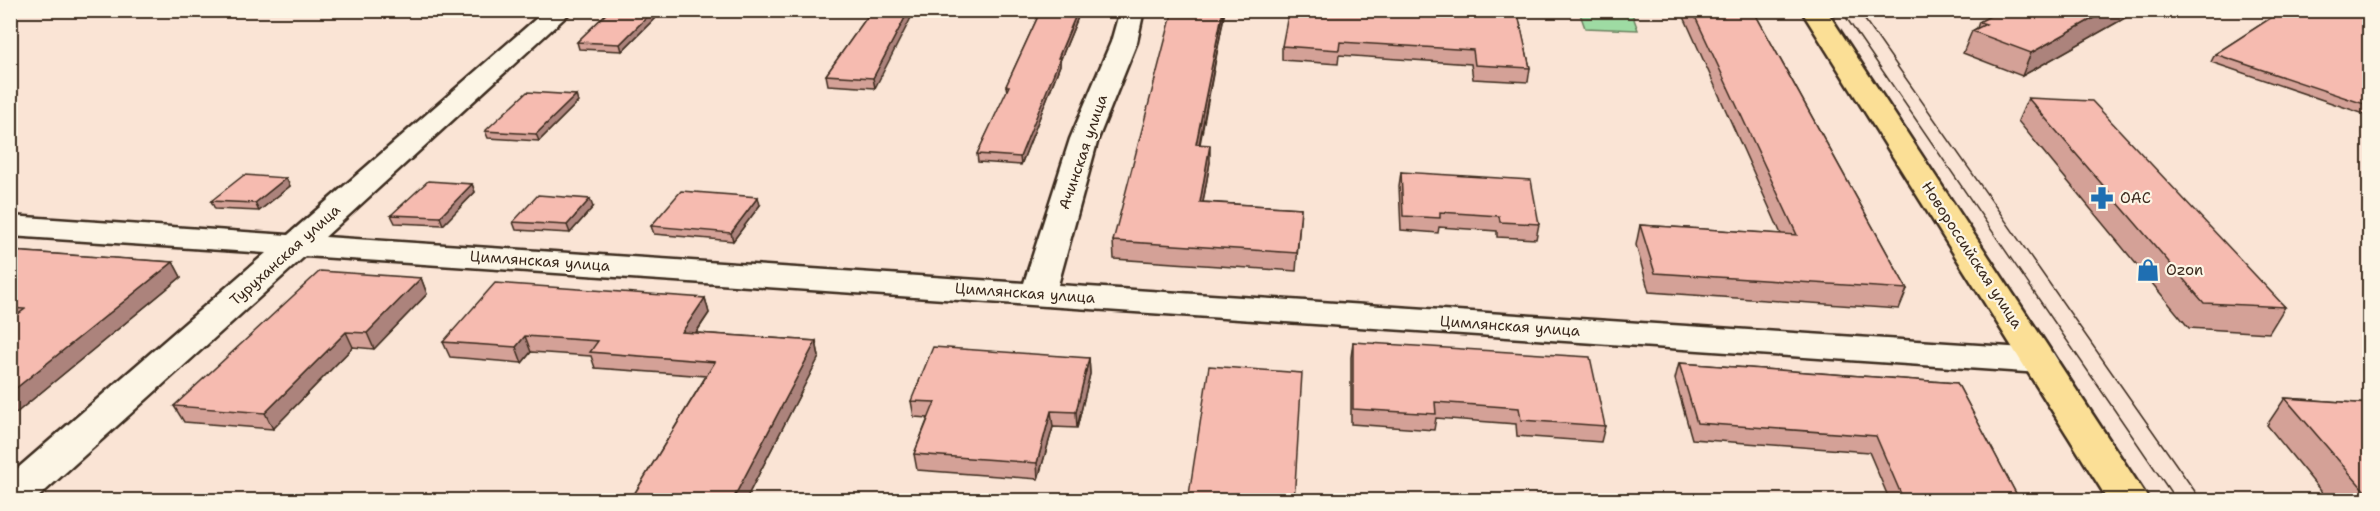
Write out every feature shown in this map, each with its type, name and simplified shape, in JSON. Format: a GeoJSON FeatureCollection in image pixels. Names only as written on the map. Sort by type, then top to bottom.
{"type":"FeatureCollection","features":[{"type":"Feature","properties":{"kind":"main road","name":"Новороссийская улица"},"geometry":{"type":"LineString","coordinates":[[1813,10],[2129,501]]}},
{"type":"Feature","properties":{"kind":"street","name":"Туруханская улица"},"geometry":{"type":"LineString","coordinates":[[10,499],[561,10]]}},
{"type":"Feature","properties":{"kind":"street","name":"Ачинская улица"},"geometry":{"type":"LineString","coordinates":[[1038,294],[1084,140],[1124,42],[1132,10]]}},
{"type":"Feature","properties":{"kind":"street","name":"Цимлянская улица"},"geometry":{"type":"LineString","coordinates":[[10,226],[2040,361]]}},
{"type":"Feature","properties":{"kind":"green space"},"geometry":{"type":"Polygon","coordinates":[[[1579,11],[1631,11],[1638,30],[1585,28],[1579,11]]]}},
{"type":"Feature","properties":{"kind":"building"},"geometry":{"type":"Polygon","coordinates":[[[610,10],[654,10],[620,44],[577,42],[610,10]]]}},
{"type":"Feature","properties":{"kind":"building"},"geometry":{"type":"Polygon","coordinates":[[[872,10],[909,10],[873,78],[826,75],[872,10]]]}},
{"type":"Feature","properties":{"kind":"building"},"geometry":{"type":"Polygon","coordinates":[[[1041,10],[1078,10],[1020,157],[977,154],[1009,86],[1006,86],[1041,10]]]}},
{"type":"Feature","properties":{"kind":"building"},"geometry":{"type":"Polygon","coordinates":[[[1173,10],[1223,10],[1196,144],[1210,145],[1200,202],[1301,208],[1297,253],[1113,241],[1173,10]]]}},
{"type":"Feature","properties":{"kind":"building"},"geometry":{"type":"Polygon","coordinates":[[[1289,10],[1517,10],[1530,68],[1475,65],[1473,50],[1340,42],[1339,50],[1282,46],[1289,10]]]}},
{"type":"Feature","properties":{"kind":"building"},"geometry":{"type":"Polygon","coordinates":[[[1692,10],[1753,10],[1907,289],[1655,273],[1640,225],[1797,235],[1692,10]]]}},
{"type":"Feature","properties":{"kind":"building"},"geometry":{"type":"Polygon","coordinates":[[[2001,10],[2108,10],[2031,53],[1972,31],[1986,24],[1979,22],[2001,10]]]}},
{"type":"Feature","properties":{"kind":"building"},"geometry":{"type":"Polygon","coordinates":[[[2283,10],[2370,10],[2370,106],[2215,54],[2283,10]]]}},
{"type":"Feature","properties":{"kind":"building"},"geometry":{"type":"Polygon","coordinates":[[[527,92],[576,95],[536,134],[485,131],[527,92]]]}},
{"type":"Feature","properties":{"kind":"building"},"geometry":{"type":"Polygon","coordinates":[[[2028,98],[2092,101],[2285,307],[2204,303],[2028,98]]]}},
{"type":"Feature","properties":{"kind":"building"},"geometry":{"type":"Polygon","coordinates":[[[1401,172],[1531,180],[1539,224],[1500,222],[1499,216],[1440,212],[1440,218],[1403,216],[1401,172]]]}},
{"type":"Feature","properties":{"kind":"building"},"geometry":{"type":"Polygon","coordinates":[[[244,175],[286,178],[255,203],[211,201],[244,175]]]}},
{"type":"Feature","properties":{"kind":"building"},"geometry":{"type":"Polygon","coordinates":[[[428,181],[472,184],[440,217],[391,215],[428,181]]]}},
{"type":"Feature","properties":{"kind":"building"},"geometry":{"type":"Polygon","coordinates":[[[681,191],[758,197],[731,233],[651,226],[681,191]]]}},
{"type":"Feature","properties":{"kind":"building"},"geometry":{"type":"Polygon","coordinates":[[[538,195],[590,199],[567,225],[513,222],[538,195]]]}},
{"type":"Feature","properties":{"kind":"building"},"geometry":{"type":"Polygon","coordinates":[[[10,251],[173,262],[10,393],[10,320],[25,309],[10,308],[10,251]]]}},
{"type":"Feature","properties":{"kind":"building"},"geometry":{"type":"Polygon","coordinates":[[[320,271],[421,278],[367,333],[346,332],[265,413],[174,406],[320,271]]]}},
{"type":"Feature","properties":{"kind":"building"},"geometry":{"type":"Polygon","coordinates":[[[495,283],[705,298],[682,332],[816,341],[732,501],[630,501],[715,362],[590,352],[598,341],[525,336],[516,347],[443,342],[495,283]]]}},
{"type":"Feature","properties":{"kind":"building"},"geometry":{"type":"Polygon","coordinates":[[[1353,342],[1590,357],[1605,426],[1521,420],[1519,408],[1435,402],[1436,414],[1353,409],[1353,342]]]}},
{"type":"Feature","properties":{"kind":"building"},"geometry":{"type":"Polygon","coordinates":[[[933,347],[1089,358],[1076,412],[1051,411],[1037,463],[914,454],[935,402],[911,401],[933,347]]]}},
{"type":"Feature","properties":{"kind":"building"},"geometry":{"type":"Polygon","coordinates":[[[1679,363],[1957,383],[2020,501],[1904,501],[1876,436],[1697,423],[1679,363]]]}},
{"type":"Feature","properties":{"kind":"building"},"geometry":{"type":"Polygon","coordinates":[[[1209,366],[1302,373],[1294,501],[1188,501],[1209,366]]]}},
{"type":"Feature","properties":{"kind":"building"},"geometry":{"type":"Polygon","coordinates":[[[2285,398],[2370,404],[2370,497],[2285,398]]]}},
{"type":"Feature","properties":{"kind":"tram line"},"geometry":{"type":"LineString","coordinates":[[1841,10],[2176,500]]}},
{"type":"Feature","properties":{"kind":"tram line"},"geometry":{"type":"LineString","coordinates":[[1858,10],[2201,500]]}},
{"type":"Feature","properties":{"kind":"place","name":"ОАС"},"geometry":{"type":"Point","coordinates":[2102,198]}},
{"type":"Feature","properties":{"kind":"place","name":"Ozon"},"geometry":{"type":"Point","coordinates":[2148,270]}}]}
